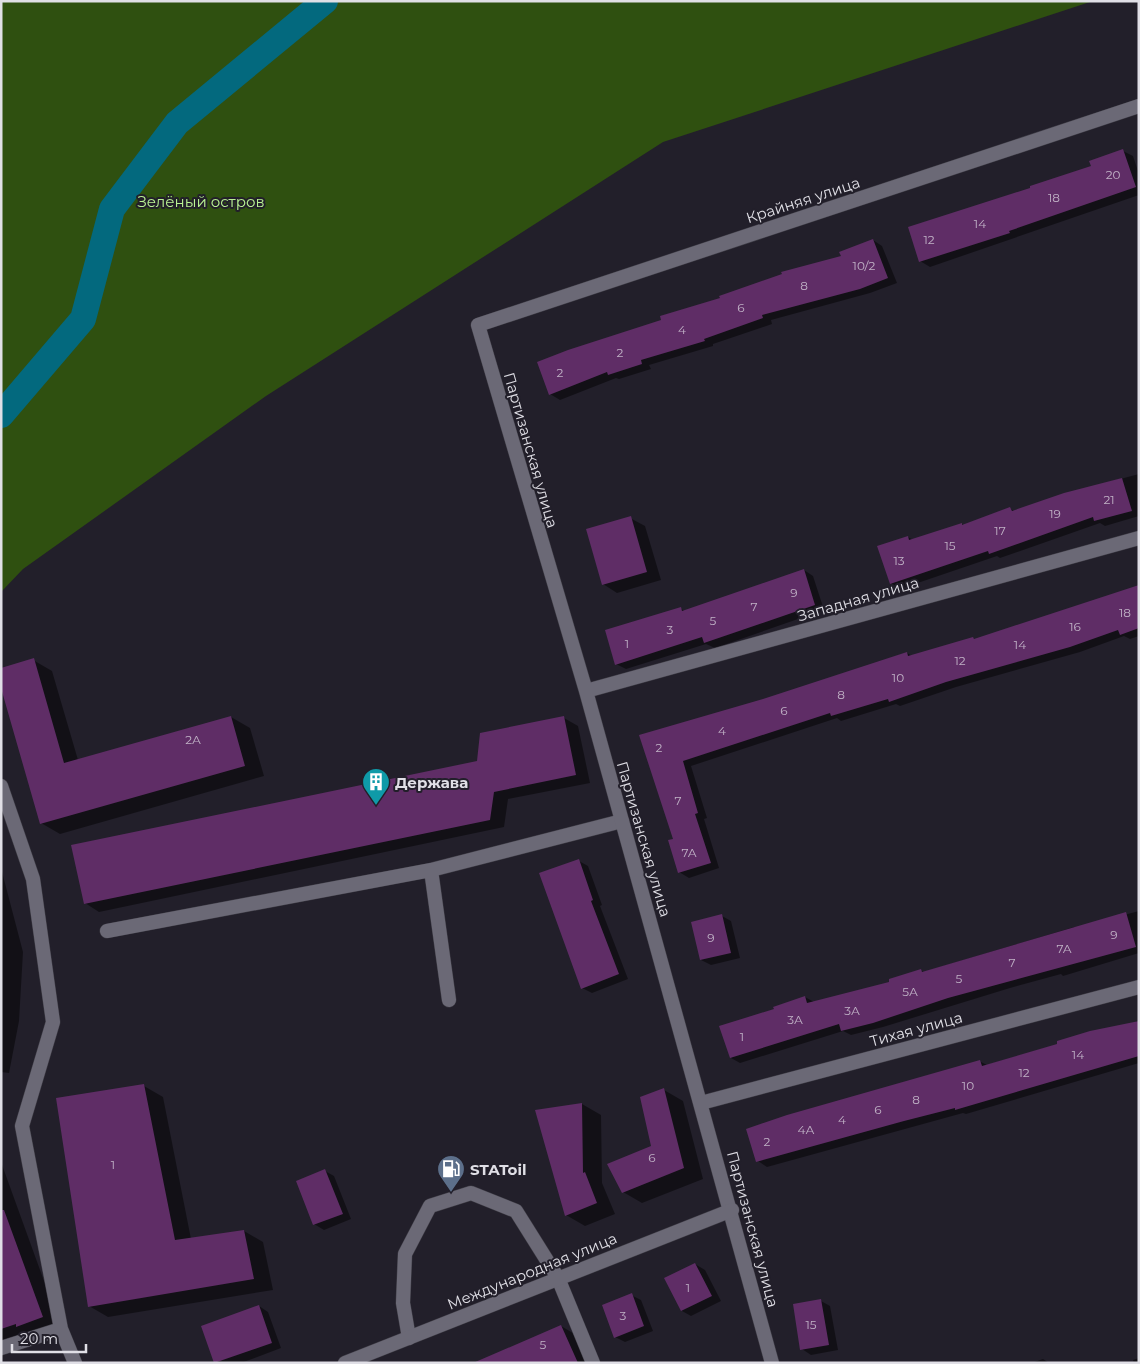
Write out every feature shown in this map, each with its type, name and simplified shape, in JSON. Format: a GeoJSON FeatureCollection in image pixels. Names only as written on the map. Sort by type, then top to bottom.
{"type":"FeatureCollection","features":[{"type":"Feature","properties":{"kind":"street","name":"Крайняя улица"},"geometry":{"type":"LineString","coordinates":[[478,325],[1139,106]]}},
{"type":"Feature","properties":{"kind":"street","name":"Партизанская улица"},"geometry":{"type":"LineString","coordinates":[[478,325],[586,691],[732,1210],[772,1363]]}},
{"type":"Feature","properties":{"kind":"street","name":"Западная улица"},"geometry":{"type":"LineString","coordinates":[[586,691],[1139,538]]}},
{"type":"Feature","properties":{"kind":"street"},"geometry":{"type":"LineString","coordinates":[[1,786],[34,879],[53,1022],[22,1126],[60,1329],[75,1363]]}},
{"type":"Feature","properties":{"kind":"street"},"geometry":{"type":"LineString","coordinates":[[107,931],[431,870],[622,821]]}},
{"type":"Feature","properties":{"kind":"street"},"geometry":{"type":"LineString","coordinates":[[431,870],[449,1000]]}},
{"type":"Feature","properties":{"kind":"street","name":"Тихая улица"},"geometry":{"type":"LineString","coordinates":[[701,1103],[1139,987]]}},
{"type":"Feature","properties":{"kind":"street"},"geometry":{"type":"LineString","coordinates":[[409,1338],[403,1303],[405,1254],[430,1206],[471,1192],[516,1211],[558,1278],[593,1363]]}},
{"type":"Feature","properties":{"kind":"street","name":"Международная улица"},"geometry":{"type":"LineString","coordinates":[[345,1363],[732,1210]]}},
{"type":"Feature","properties":{"kind":"street"},"geometry":{"type":"LineString","coordinates":[[1,1348],[60,1329]]}},
{"type":"Feature","properties":{"kind":"green space","name":"Зелёный остров"},"geometry":{"type":"Polygon","coordinates":[[[1,1],[1093,1],[663,142],[266,396],[23,569],[1,592],[1,1]]]}},
{"type":"Feature","properties":{"kind":"building"},"geometry":{"type":"Polygon","coordinates":[[[1123,149],[1136,187],[1009,231],[1010,233],[919,262],[908,227],[1030,188],[1030,186],[1091,166],[1089,161],[1123,149]]]}},
{"type":"Feature","properties":{"kind":"building"},"geometry":{"type":"Polygon","coordinates":[[[873,239],[888,278],[860,289],[762,315],[763,318],[704,339],[705,341],[641,360],[642,364],[608,375],[607,372],[549,395],[537,362],[661,320],[660,316],[720,298],[719,296],[782,274],[781,272],[841,256],[839,252],[873,239]]]}},
{"type":"Feature","properties":{"kind":"building"},"geometry":{"type":"Polygon","coordinates":[[[1122,478],[1132,511],[1094,521],[1093,517],[989,554],[988,551],[890,584],[877,546],[908,536],[909,540],[962,523],[962,525],[1010,507],[1012,511],[1064,493],[1122,478]]]}},
{"type":"Feature","properties":{"kind":"building"},"geometry":{"type":"Polygon","coordinates":[[[631,516],[647,572],[602,585],[586,529],[631,516]]]}},
{"type":"Feature","properties":{"kind":"building"},"geometry":{"type":"Polygon","coordinates":[[[804,569],[815,605],[704,643],[702,637],[615,665],[605,630],[681,607],[682,611],[804,569]]]}},
{"type":"Feature","properties":{"kind":"building"},"geometry":{"type":"Polygon","coordinates":[[[1139,585],[1139,628],[1120,635],[1118,630],[1070,647],[946,682],[889,702],[888,699],[831,716],[830,713],[683,761],[698,813],[695,814],[711,863],[678,873],[668,840],[673,839],[639,735],[763,699],[907,652],[908,656],[973,637],[974,639],[1139,585]]]}},
{"type":"Feature","properties":{"kind":"building"},"geometry":{"type":"Polygon","coordinates":[[[34,658],[64,763],[231,716],[245,766],[40,824],[1,688],[1,668],[34,658]]]}},
{"type":"Feature","properties":{"kind":"building","name":"Держава"},"geometry":{"type":"Polygon","coordinates":[[[564,716],[576,775],[494,792],[490,820],[84,904],[71,845],[477,761],[480,733],[564,716]]]}},
{"type":"Feature","properties":{"kind":"building"},"geometry":{"type":"Polygon","coordinates":[[[579,859],[593,900],[591,901],[619,974],[581,989],[539,873],[579,859]]]}},
{"type":"Feature","properties":{"kind":"building"},"geometry":{"type":"Polygon","coordinates":[[[1126,912],[1136,947],[948,998],[873,1023],[841,1031],[839,1024],[730,1058],[719,1026],[774,1009],[773,1007],[805,996],[807,1003],[889,982],[889,979],[921,969],[922,972],[1126,912]]]}},
{"type":"Feature","properties":{"kind":"building"},"geometry":{"type":"Polygon","coordinates":[[[722,914],[731,953],[700,960],[691,922],[722,914]]]}},
{"type":"Feature","properties":{"kind":"building"},"geometry":{"type":"Polygon","coordinates":[[[1139,1021],[1139,1056],[955,1110],[955,1108],[904,1121],[756,1162],[746,1129],[787,1115],[980,1060],[982,1066],[1057,1044],[1057,1041],[1090,1031],[1139,1021]]]}},
{"type":"Feature","properties":{"kind":"building"},"geometry":{"type":"Polygon","coordinates":[[[144,1084],[175,1240],[244,1230],[254,1279],[88,1307],[56,1098],[144,1084]]]}},
{"type":"Feature","properties":{"kind":"building"},"geometry":{"type":"Polygon","coordinates":[[[664,1088],[684,1168],[622,1193],[607,1164],[651,1146],[640,1097],[664,1088]]]}},
{"type":"Feature","properties":{"kind":"building"},"geometry":{"type":"Polygon","coordinates":[[[582,1103],[583,1173],[585,1172],[597,1203],[565,1216],[535,1110],[582,1103]]]}},
{"type":"Feature","properties":{"kind":"building"},"geometry":{"type":"Polygon","coordinates":[[[325,1169],[343,1214],[313,1225],[296,1181],[325,1169]]]}},
{"type":"Feature","properties":{"kind":"building"},"geometry":{"type":"Polygon","coordinates":[[[1,1210],[4,1210],[43,1317],[16,1327],[16,1324],[1,1329],[1,1210]]]}},
{"type":"Feature","properties":{"kind":"building"},"geometry":{"type":"Polygon","coordinates":[[[695,1263],[712,1296],[681,1311],[664,1278],[695,1263]]]}},
{"type":"Feature","properties":{"kind":"building"},"geometry":{"type":"Polygon","coordinates":[[[632,1293],[644,1326],[614,1338],[602,1305],[632,1293]]]}},
{"type":"Feature","properties":{"kind":"building"},"geometry":{"type":"Polygon","coordinates":[[[821,1299],[829,1345],[800,1350],[793,1304],[821,1299]]]}},
{"type":"Feature","properties":{"kind":"building"},"geometry":{"type":"Polygon","coordinates":[[[259,1305],[272,1343],[214,1363],[201,1326],[259,1305]]]}},
{"type":"Feature","properties":{"kind":"building"},"geometry":{"type":"Polygon","coordinates":[[[561,1325],[578,1363],[473,1363],[561,1325]]]}},
{"type":"Feature","properties":{"kind":"waterway"},"geometry":{"type":"LineString","coordinates":[[1,415],[83,319],[112,209],[177,123],[325,1]]}},
{"type":"Feature","properties":{"kind":"place","name":"Держава"},"geometry":{"type":"Point","coordinates":[376,806]}},
{"type":"Feature","properties":{"kind":"place","name":"STAToil"},"geometry":{"type":"Point","coordinates":[451,1193]}}]}
